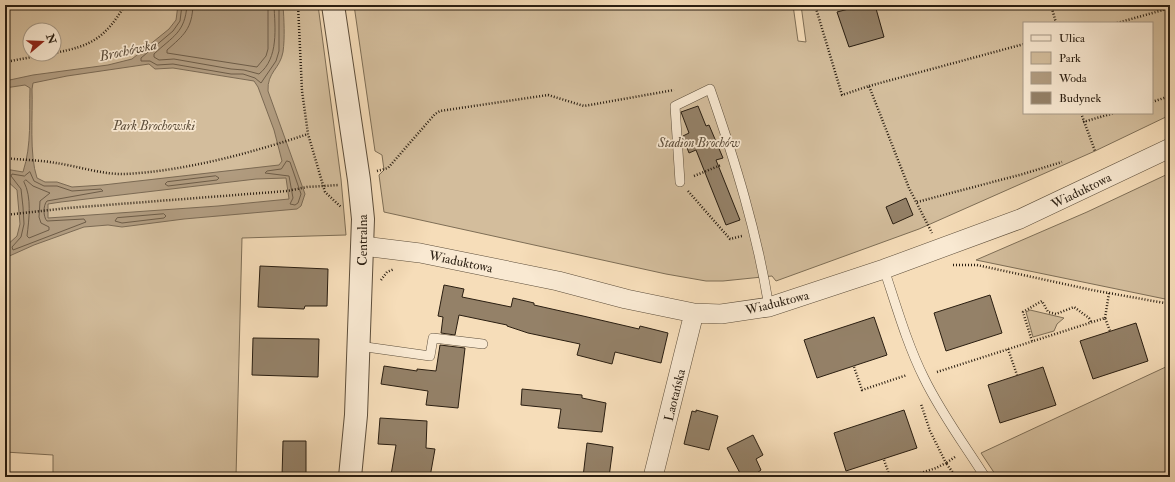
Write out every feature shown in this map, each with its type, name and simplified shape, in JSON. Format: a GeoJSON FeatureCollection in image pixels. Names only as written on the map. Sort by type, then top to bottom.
{"type":"FeatureCollection","features":[{"type":"Feature","properties":{"kind":"street","name":"Centralna"},"geometry":{"type":"LineString","coordinates":[[333,5],[359,180],[363,219],[356,415],[350,477]]}},
{"type":"Feature","properties":{"kind":"street","name":"Wiaduktowa"},"geometry":{"type":"LineString","coordinates":[[363,246],[420,253],[558,281],[626,299],[694,313],[721,314],[769,307],[884,269],[1020,220],[1170,148]]}},
{"type":"Feature","properties":{"kind":"street","name":"Laotańska"},"geometry":{"type":"LineString","coordinates":[[653,477],[694,313]]}},
{"type":"Feature","properties":{"kind":"lane"},"geometry":{"type":"LineString","coordinates":[[680,182],[675,106],[710,89],[734,160],[764,277],[769,307]]}},
{"type":"Feature","properties":{"kind":"lane"},"geometry":{"type":"LineString","coordinates":[[884,269],[922,374],[985,477]]}},
{"type":"Feature","properties":{"kind":"lane"},"geometry":{"type":"LineString","coordinates":[[359,346],[430,356],[432,338],[483,344]]}},
{"type":"Feature","properties":{"kind":"path"},"geometry":{"type":"LineString","coordinates":[[62,52],[73,50],[95,41],[109,29],[125,5]]}},
{"type":"Feature","properties":{"kind":"path"},"geometry":{"type":"LineString","coordinates":[[298,5],[302,91],[308,134],[325,192],[345,210]]}},
{"type":"Feature","properties":{"kind":"path"},"geometry":{"type":"LineString","coordinates":[[815,5],[842,95],[869,86],[1023,44]]}},
{"type":"Feature","properties":{"kind":"path"},"geometry":{"type":"LineString","coordinates":[[1051,5],[1056,22]]}},
{"type":"Feature","properties":{"kind":"path"},"geometry":{"type":"LineString","coordinates":[[1121,22],[1170,8]]}},
{"type":"Feature","properties":{"kind":"path"},"geometry":{"type":"LineString","coordinates":[[5,62],[22,59]]}},
{"type":"Feature","properties":{"kind":"path"},"geometry":{"type":"LineString","coordinates":[[869,86],[910,188],[928,224]]}},
{"type":"Feature","properties":{"kind":"path"},"geometry":{"type":"LineString","coordinates":[[373,172],[388,168],[435,114],[440,111],[548,95],[584,106],[674,90],[688,100]]}},
{"type":"Feature","properties":{"kind":"path"},"geometry":{"type":"LineString","coordinates":[[1153,102],[1170,96]]}},
{"type":"Feature","properties":{"kind":"path"},"geometry":{"type":"LineString","coordinates":[[1081,114],[1095,151]]}},
{"type":"Feature","properties":{"kind":"path"},"geometry":{"type":"LineString","coordinates":[[1083,122],[1111,114]]}},
{"type":"Feature","properties":{"kind":"path"},"geometry":{"type":"LineString","coordinates":[[5,158],[55,162],[124,174],[191,165],[274,146],[308,134]]}},
{"type":"Feature","properties":{"kind":"path"},"geometry":{"type":"LineString","coordinates":[[734,160],[680,182],[730,239],[753,234]]}},
{"type":"Feature","properties":{"kind":"path"},"geometry":{"type":"LineString","coordinates":[[917,202],[1062,162]]}},
{"type":"Feature","properties":{"kind":"path"},"geometry":{"type":"LineString","coordinates":[[5,215],[287,191],[323,185],[341,185]]}},
{"type":"Feature","properties":{"kind":"path"},"geometry":{"type":"LineString","coordinates":[[951,265],[977,264],[1050,281],[1170,304]]}},
{"type":"Feature","properties":{"kind":"path"},"geometry":{"type":"LineString","coordinates":[[380,282],[387,272],[399,266]]}},
{"type":"Feature","properties":{"kind":"path"},"geometry":{"type":"LineString","coordinates":[[1109,293],[1105,318],[1110,331]]}},
{"type":"Feature","properties":{"kind":"path"},"geometry":{"type":"LineString","coordinates":[[1032,341],[1024,312],[1042,301],[1048,312],[1056,314],[1074,308],[1089,318],[1091,322]]}},
{"type":"Feature","properties":{"kind":"path"},"geometry":{"type":"LineString","coordinates":[[854,367],[862,390],[922,374],[930,374],[1105,318]]}},
{"type":"Feature","properties":{"kind":"path"},"geometry":{"type":"LineString","coordinates":[[1008,349],[1017,375]]}},
{"type":"Feature","properties":{"kind":"path"},"geometry":{"type":"LineString","coordinates":[[909,477],[946,463],[966,448]]}},
{"type":"Feature","properties":{"kind":"path"},"geometry":{"type":"LineString","coordinates":[[884,460],[890,477]]}},
{"type":"Feature","properties":{"kind":"path"},"geometry":{"type":"LineString","coordinates":[[946,463],[956,477]]}},
{"type":"Feature","properties":{"kind":"green space","name":"Park Brochowski"},"geometry":{"type":"Polygon","coordinates":[[[5,5],[318,5],[341,179],[346,235],[242,238],[236,477],[53,477],[53,455],[5,452],[5,5]]]}},
{"type":"Feature","properties":{"kind":"green space","name":"Stadion Brochów"},"geometry":{"type":"Polygon","coordinates":[[[354,5],[793,5],[798,41],[806,42],[801,5],[1170,5],[1170,115],[1095,151],[919,229],[776,281],[772,276],[723,281],[706,281],[666,274],[384,212],[379,175],[384,170],[382,155],[375,151],[354,5]]]}},
{"type":"Feature","properties":{"kind":"green space"},"geometry":{"type":"Polygon","coordinates":[[[1170,173],[1170,300],[976,260],[1087,212],[1170,173]]]}},
{"type":"Feature","properties":{"kind":"green space"},"geometry":{"type":"Polygon","coordinates":[[[1030,310],[1064,318],[1057,324],[1054,331],[1033,337],[1026,312],[1030,310]]]}},
{"type":"Feature","properties":{"kind":"green space"},"geometry":{"type":"Polygon","coordinates":[[[1170,365],[1170,477],[997,477],[981,453],[1170,365]]]}},
{"type":"Feature","properties":{"kind":"water"},"geometry":{"type":"Polygon","coordinates":[[[178,5],[283,5],[283,52],[270,79],[268,91],[305,194],[301,206],[297,209],[184,219],[122,227],[108,225],[84,227],[34,245],[5,258],[5,247],[17,236],[20,224],[17,190],[5,179],[5,169],[23,172],[29,141],[30,88],[25,85],[5,88],[5,81],[33,75],[108,65],[132,59],[169,29],[176,20],[178,5]],[[149,64],[67,76],[33,83],[32,146],[37,178],[45,182],[57,182],[72,187],[103,185],[279,165],[282,161],[274,130],[258,87],[254,81],[173,68],[155,69],[149,64]],[[286,178],[256,179],[48,204],[48,218],[218,206],[289,199],[286,178]]]}},
{"type":"Feature","properties":{"kind":"building"},"geometry":{"type":"Polygon","coordinates":[[[864,5],[875,5],[884,37],[849,47],[837,12],[864,5]]]}},
{"type":"Feature","properties":{"kind":"building"},"geometry":{"type":"Polygon","coordinates":[[[698,106],[706,126],[709,125],[723,158],[716,160],[740,220],[726,225],[696,150],[689,153],[683,137],[689,133],[681,112],[698,106]]]}},
{"type":"Feature","properties":{"kind":"building"},"geometry":{"type":"Polygon","coordinates":[[[906,198],[913,215],[893,224],[886,207],[906,198]]]}},
{"type":"Feature","properties":{"kind":"building"},"geometry":{"type":"Polygon","coordinates":[[[260,266],[328,269],[327,306],[305,306],[304,309],[258,307],[260,266]]]}},
{"type":"Feature","properties":{"kind":"building"},"geometry":{"type":"Polygon","coordinates":[[[444,285],[464,289],[462,297],[511,307],[513,298],[534,303],[534,305],[639,329],[640,326],[668,333],[661,363],[615,352],[612,364],[577,355],[580,344],[528,333],[507,325],[459,315],[455,335],[441,333],[443,317],[438,316],[444,285]]]}},
{"type":"Feature","properties":{"kind":"building"},"geometry":{"type":"Polygon","coordinates":[[[990,295],[1002,333],[946,351],[934,313],[990,295]]]}},
{"type":"Feature","properties":{"kind":"building"},"geometry":{"type":"Polygon","coordinates":[[[874,317],[887,355],[817,378],[804,340],[874,317]]]}},
{"type":"Feature","properties":{"kind":"building"},"geometry":{"type":"Polygon","coordinates":[[[1136,323],[1148,361],[1093,379],[1080,341],[1136,323]]]}},
{"type":"Feature","properties":{"kind":"building"},"geometry":{"type":"Polygon","coordinates":[[[253,338],[319,339],[318,377],[252,375],[253,338]]]}},
{"type":"Feature","properties":{"kind":"building"},"geometry":{"type":"Polygon","coordinates":[[[440,345],[465,348],[458,408],[426,405],[428,391],[381,384],[384,366],[417,371],[417,369],[436,371],[440,345]]]}},
{"type":"Feature","properties":{"kind":"building"},"geometry":{"type":"Polygon","coordinates":[[[1043,367],[1056,405],[1000,423],[988,385],[1043,367]]]}},
{"type":"Feature","properties":{"kind":"building"},"geometry":{"type":"Polygon","coordinates":[[[522,389],[582,395],[582,398],[606,403],[602,432],[558,428],[561,409],[521,405],[522,389]]]}},
{"type":"Feature","properties":{"kind":"building"},"geometry":{"type":"Polygon","coordinates":[[[696,410],[718,416],[709,450],[684,444],[692,411],[696,412],[696,410]]]}},
{"type":"Feature","properties":{"kind":"building"},"geometry":{"type":"Polygon","coordinates":[[[904,410],[917,448],[846,471],[834,433],[904,410]]]}},
{"type":"Feature","properties":{"kind":"building"},"geometry":{"type":"Polygon","coordinates":[[[380,418],[427,421],[426,448],[435,449],[430,477],[391,475],[396,445],[378,444],[380,418]]]}},
{"type":"Feature","properties":{"kind":"building"},"geometry":{"type":"Polygon","coordinates":[[[753,435],[763,455],[756,459],[761,470],[757,473],[759,477],[742,477],[727,448],[753,435]]]}},
{"type":"Feature","properties":{"kind":"building"},"geometry":{"type":"Polygon","coordinates":[[[283,441],[306,441],[306,477],[282,477],[283,441]]]}},
{"type":"Feature","properties":{"kind":"building"},"geometry":{"type":"Polygon","coordinates":[[[587,443],[613,447],[609,477],[583,477],[587,443]]]}},
{"type":"Feature","properties":{"kind":"water label","name":"Brochówka"},"geometry":{"type":"Point","coordinates":[128,50]}}]}
